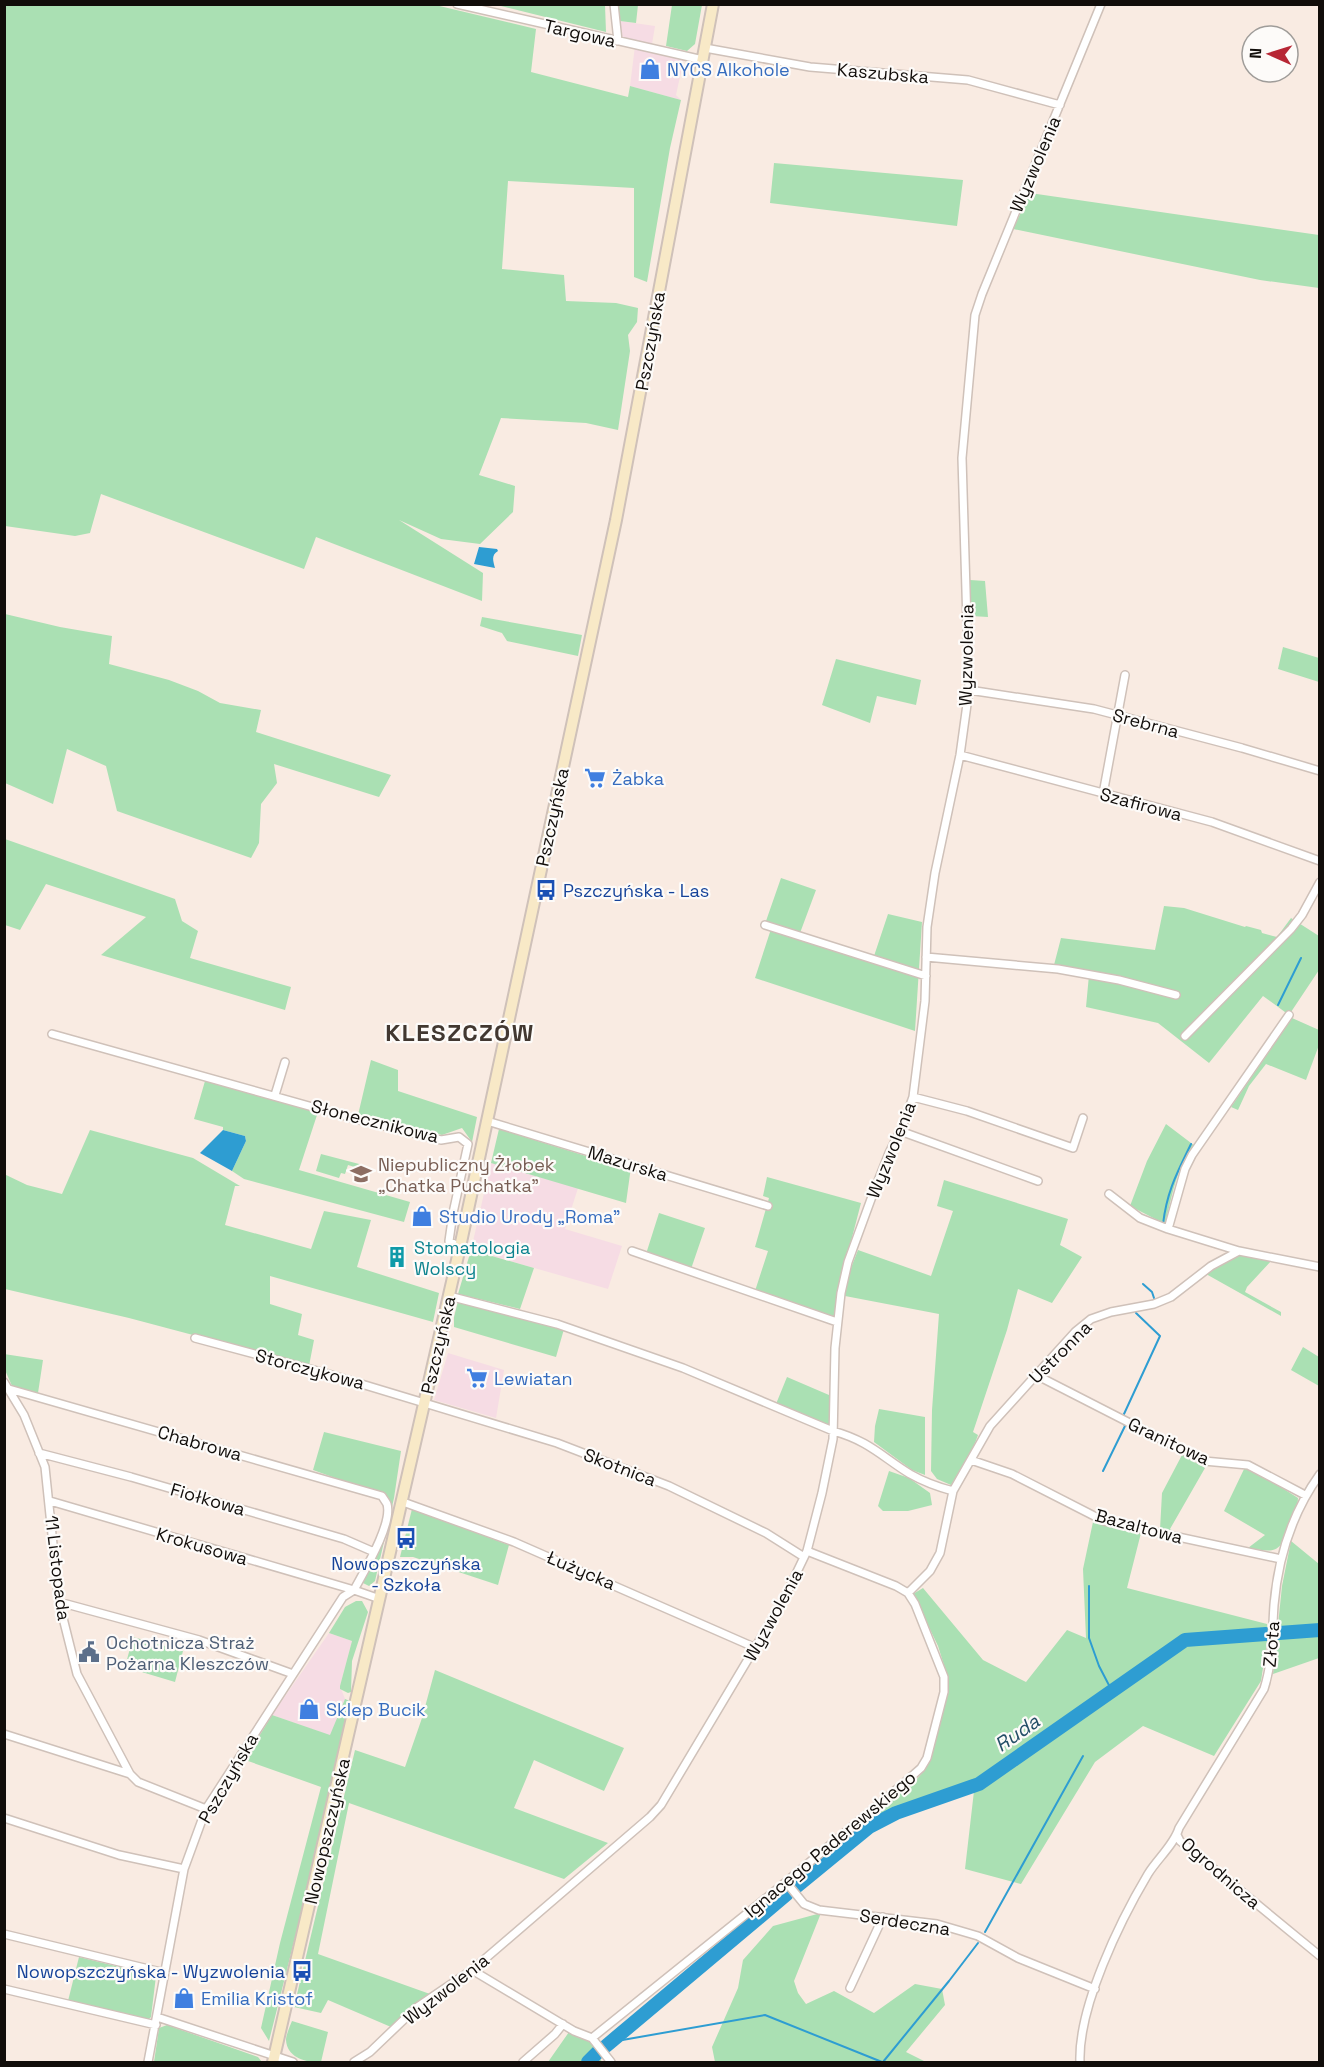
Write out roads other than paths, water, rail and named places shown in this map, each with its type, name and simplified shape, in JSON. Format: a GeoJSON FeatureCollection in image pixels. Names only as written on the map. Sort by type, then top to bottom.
{"type":"FeatureCollection","features":[{"type":"Feature","properties":{"kind":"main road","name":"Pszczyńska"},"geometry":{"type":"LineString","coordinates":[[380,1599],[460,1247],[616,520],[713,4]]}},
{"type":"Feature","properties":{"kind":"main road","name":"Nowopszczyńska"},"geometry":{"type":"LineString","coordinates":[[273,2059],[380,1599]]}},
{"type":"Feature","properties":{"kind":"street","name":"Targowa"},"geometry":{"type":"LineString","coordinates":[[457,4],[703,60]]}},
{"type":"Feature","properties":{"kind":"street"},"geometry":{"type":"LineString","coordinates":[[614,4],[618,41]]}},
{"type":"Feature","properties":{"kind":"street","name":"Wyzwolenia"},"geometry":{"type":"LineString","coordinates":[[354,2062],[370,2052],[416,2008],[472,1970],[650,1817],[661,1805],[756,1648],[806,1554],[822,1493],[833,1431],[837,1322],[848,1262],[913,1097],[926,976],[927,927],[935,873],[960,755],[969,690],[962,458],[975,315],[1101,4]]}},
{"type":"Feature","properties":{"kind":"street","name":"Kaszubska"},"geometry":{"type":"LineString","coordinates":[[705,48],[810,67],[968,80],[1060,105]]}},
{"type":"Feature","properties":{"kind":"street"},"geometry":{"type":"LineString","coordinates":[[1103,794],[1125,675]]}},
{"type":"Feature","properties":{"kind":"street","name":"Srebrna"},"geometry":{"type":"LineString","coordinates":[[969,690],[1094,709],[1320,771]]}},
{"type":"Feature","properties":{"kind":"street","name":"Szafirowa"},"geometry":{"type":"LineString","coordinates":[[960,755],[1212,822],[1320,861]]}},
{"type":"Feature","properties":{"kind":"street"},"geometry":{"type":"LineString","coordinates":[[1185,1036],[1291,929],[1302,915],[1320,882]]}},
{"type":"Feature","properties":{"kind":"street"},"geometry":{"type":"LineString","coordinates":[[765,925],[926,976]]}},
{"type":"Feature","properties":{"kind":"street"},"geometry":{"type":"LineString","coordinates":[[926,957],[1058,969],[1119,980],[1176,995]]}},
{"type":"Feature","properties":{"kind":"street"},"geometry":{"type":"LineString","coordinates":[[1168,1229],[1185,1169],[1192,1155],[1289,1015]]}},
{"type":"Feature","properties":{"kind":"street","name":"Słonecznikowa"},"geometry":{"type":"LineString","coordinates":[[52,1034],[359,1120],[441,1140],[459,1137],[468,1144],[449,1242],[460,1247]]}},
{"type":"Feature","properties":{"kind":"street"},"geometry":{"type":"LineString","coordinates":[[275,1095],[285,1062]]}},
{"type":"Feature","properties":{"kind":"street"},"geometry":{"type":"LineString","coordinates":[[913,1097],[967,1112],[1072,1148],[1083,1118]]}},
{"type":"Feature","properties":{"kind":"street","name":"Mazurska"},"geometry":{"type":"LineString","coordinates":[[487,1121],[768,1206]]}},
{"type":"Feature","properties":{"kind":"street"},"geometry":{"type":"LineString","coordinates":[[900,1131],[1038,1181]]}},
{"type":"Feature","properties":{"kind":"street"},"geometry":{"type":"LineString","coordinates":[[1109,1194],[1140,1218],[1168,1229],[1239,1251],[1320,1267]]}},
{"type":"Feature","properties":{"kind":"street"},"geometry":{"type":"LineString","coordinates":[[632,1251],[837,1322]]}},
{"type":"Feature","properties":{"kind":"street","name":"Ustronna"},"geometry":{"type":"LineString","coordinates":[[908,1593],[930,1571],[940,1553],[953,1491],[990,1426],[1075,1332],[1091,1319],[1111,1312],[1154,1304],[1171,1297],[1211,1266],[1239,1251]]}},
{"type":"Feature","properties":{"kind":"street"},"geometry":{"type":"LineString","coordinates":[[449,1296],[557,1324],[683,1368],[833,1431],[855,1437],[910,1474],[930,1484],[953,1491]]}},
{"type":"Feature","properties":{"kind":"street","name":"Storczykowa"},"geometry":{"type":"LineString","coordinates":[[195,1338],[425,1401]]}},
{"type":"Feature","properties":{"kind":"street","name":"Granitowa"},"geometry":{"type":"LineString","coordinates":[[1036,1375],[1204,1461],[1248,1465],[1305,1495]]}},
{"type":"Feature","properties":{"kind":"street","name":"11 Listopada"},"geometry":{"type":"LineString","coordinates":[[4,1382],[24,1415],[45,1467],[59,1602],[77,1674],[130,1774]]}},
{"type":"Feature","properties":{"kind":"street","name":"Chabrowa"},"geometry":{"type":"LineString","coordinates":[[9,1389],[321,1477],[382,1496],[387,1503]]}},
{"type":"Feature","properties":{"kind":"street","name":"Skotnica"},"geometry":{"type":"LineString","coordinates":[[425,1401],[557,1443],[669,1486],[806,1554]]}},
{"type":"Feature","properties":{"kind":"street","name":"Fiołkowa"},"geometry":{"type":"LineString","coordinates":[[39,1453],[131,1477],[344,1539],[374,1552]]}},
{"type":"Feature","properties":{"kind":"street","name":"Bazaltowa"},"geometry":{"type":"LineString","coordinates":[[971,1460],[1012,1474],[1104,1521],[1281,1559]]}},
{"type":"Feature","properties":{"kind":"street","name":"Złota"},"geometry":{"type":"LineString","coordinates":[[1177,1835],[1179,1828],[1263,1689],[1270,1670],[1274,1605],[1281,1559],[1295,1516],[1305,1495],[1320,1474]]}},
{"type":"Feature","properties":{"kind":"street","name":"Krokusowa"},"geometry":{"type":"LineString","coordinates":[[50,1502],[354,1590]]}},
{"type":"Feature","properties":{"kind":"street","name":"Łużycka"},"geometry":{"type":"LineString","coordinates":[[403,1502],[560,1560],[756,1648]]}},
{"type":"Feature","properties":{"kind":"street","name":"Pszczyńska"},"geometry":{"type":"LineString","coordinates":[[148,2062],[184,1869],[206,1809],[337,1605],[354,1590],[374,1552],[386,1522],[387,1503]]}},
{"type":"Feature","properties":{"kind":"street"},"geometry":{"type":"LineString","coordinates":[[806,1554],[896,1586],[908,1593]]}},
{"type":"Feature","properties":{"kind":"street"},"geometry":{"type":"LineString","coordinates":[[354,1590],[380,1599]]}},
{"type":"Feature","properties":{"kind":"street","name":"Ignacego Paderewskiego"},"geometry":{"type":"LineString","coordinates":[[592,2038],[786,1882],[921,1768],[927,1758],[944,1692],[944,1677],[938,1657],[908,1593]]}},
{"type":"Feature","properties":{"kind":"street"},"geometry":{"type":"LineString","coordinates":[[59,1602],[200,1640],[293,1674]]}},
{"type":"Feature","properties":{"kind":"street"},"geometry":{"type":"LineString","coordinates":[[4,1734],[130,1774],[138,1782],[206,1809]]}},
{"type":"Feature","properties":{"kind":"street"},"geometry":{"type":"LineString","coordinates":[[4,1818],[119,1855],[184,1869]]}},
{"type":"Feature","properties":{"kind":"street","name":"Ogrodnicza"},"geometry":{"type":"LineString","coordinates":[[1080,2062],[1083,2027],[1095,1989],[1126,1911],[1154,1864],[1177,1835],[1180,1841],[1320,1956]]}},
{"type":"Feature","properties":{"kind":"street","name":"Serdeczna"},"geometry":{"type":"LineString","coordinates":[[786,1882],[804,1904],[819,1910],[938,1924],[978,1936],[1018,1958],[1095,1989]]}},
{"type":"Feature","properties":{"kind":"street"},"geometry":{"type":"LineString","coordinates":[[850,1988],[883,1917]]}},
{"type":"Feature","properties":{"kind":"street"},"geometry":{"type":"LineString","coordinates":[[4,1934],[165,1973]]}},
{"type":"Feature","properties":{"kind":"street"},"geometry":{"type":"LineString","coordinates":[[472,1970],[563,2024],[592,2038],[611,2062]]}},
{"type":"Feature","properties":{"kind":"street"},"geometry":{"type":"LineString","coordinates":[[4,1989],[157,2021],[273,2059],[292,2062]]}},
{"type":"Feature","properties":{"kind":"street"},"geometry":{"type":"LineString","coordinates":[[523,2062],[563,2024]]}},
{"type":"Feature","properties":{"kind":"water"},"geometry":{"type":"Polygon","coordinates":[[[479,547],[497,549],[493,558],[495,568],[474,564],[479,547]]]}},
{"type":"Feature","properties":{"kind":"water"},"geometry":{"type":"Polygon","coordinates":[[[223,1130],[245,1136],[246,1141],[232,1171],[200,1153],[223,1130]]]}},
{"type":"Feature","properties":{"kind":"waterway"},"geometry":{"type":"LineString","coordinates":[[1278,1005],[1301,958]]}},
{"type":"Feature","properties":{"kind":"waterway"},"geometry":{"type":"LineString","coordinates":[[1163,1224],[1170,1192],[1191,1144]]}},
{"type":"Feature","properties":{"kind":"waterway"},"geometry":{"type":"LineString","coordinates":[[1143,1284],[1152,1292],[1154,1298]]}},
{"type":"Feature","properties":{"kind":"waterway"},"geometry":{"type":"LineString","coordinates":[[1124,1414],[1160,1336],[1136,1313]]}},
{"type":"Feature","properties":{"kind":"waterway"},"geometry":{"type":"LineString","coordinates":[[1103,1471],[1124,1424]]}},
{"type":"Feature","properties":{"kind":"waterway"},"geometry":{"type":"LineString","coordinates":[[1089,1586],[1089,1638],[1099,1666],[1112,1691]]}},
{"type":"Feature","properties":{"kind":"waterway","name":"Ruda"},"geometry":{"type":"LineString","coordinates":[[1279,1633],[1320,1630]]}},
{"type":"Feature","properties":{"kind":"waterway","name":"Ruda"},"geometry":{"type":"LineString","coordinates":[[797,1886],[869,1827],[896,1813],[979,1784],[1185,1640],[1266,1634]]}},
{"type":"Feature","properties":{"kind":"waterway"},"geometry":{"type":"LineString","coordinates":[[985,1932],[1083,1756]]}},
{"type":"Feature","properties":{"kind":"waterway","name":"Ruda"},"geometry":{"type":"LineString","coordinates":[[606,2046],[787,1894]]}},
{"type":"Feature","properties":{"kind":"waterway"},"geometry":{"type":"LineString","coordinates":[[883,2062],[978,1943]]}},
{"type":"Feature","properties":{"kind":"waterway"},"geometry":{"type":"LineString","coordinates":[[611,2042],[765,2015],[882,2062]]}},
{"type":"Feature","properties":{"kind":"waterway","name":"Ruda"},"geometry":{"type":"LineString","coordinates":[[588,2062],[599,2051]]}},
{"type":"Feature","properties":{"kind":"place","name":"NYCS Alkohole"},"geometry":{"type":"Point","coordinates":[650,69]}},
{"type":"Feature","properties":{"kind":"place","name":"Żabka"},"geometry":{"type":"Point","coordinates":[595,778]}},
{"type":"Feature","properties":{"kind":"place","name":"Pszczyńska - Las"},"geometry":{"type":"Point","coordinates":[546,890]}},
{"type":"Feature","properties":{"kind":"place","name":"Niepubliczny Żłobek „Chatka Puchatka”"},"geometry":{"type":"Point","coordinates":[361,1174]}},
{"type":"Feature","properties":{"kind":"place","name":"Studio Urody „Roma”"},"geometry":{"type":"Point","coordinates":[422,1216]}},
{"type":"Feature","properties":{"kind":"place","name":"Stomatologia Wolscy"},"geometry":{"type":"Point","coordinates":[397,1257]}},
{"type":"Feature","properties":{"kind":"place","name":"Lewiatan"},"geometry":{"type":"Point","coordinates":[477,1378]}},
{"type":"Feature","properties":{"kind":"place","name":"Nowopszczyńska - Szkoła"},"geometry":{"type":"Point","coordinates":[406,1538]}},
{"type":"Feature","properties":{"kind":"place","name":"Ochotnicza Straż Pożarna Kleszczów"},"geometry":{"type":"Point","coordinates":[89,1652]}},
{"type":"Feature","properties":{"kind":"place","name":"Sklep Bucik"},"geometry":{"type":"Point","coordinates":[309,1709]}},
{"type":"Feature","properties":{"kind":"place","name":"Nowopszczyńska - Wyzwolenia"},"geometry":{"type":"Point","coordinates":[302,1971]}},
{"type":"Feature","properties":{"kind":"place","name":"Emilia Kristof"},"geometry":{"type":"Point","coordinates":[184,1998]}},
{"type":"Feature","properties":{"kind":"district","name":"KLESZCZÓW"},"geometry":{"type":"Point","coordinates":[460,1032]}}]}
